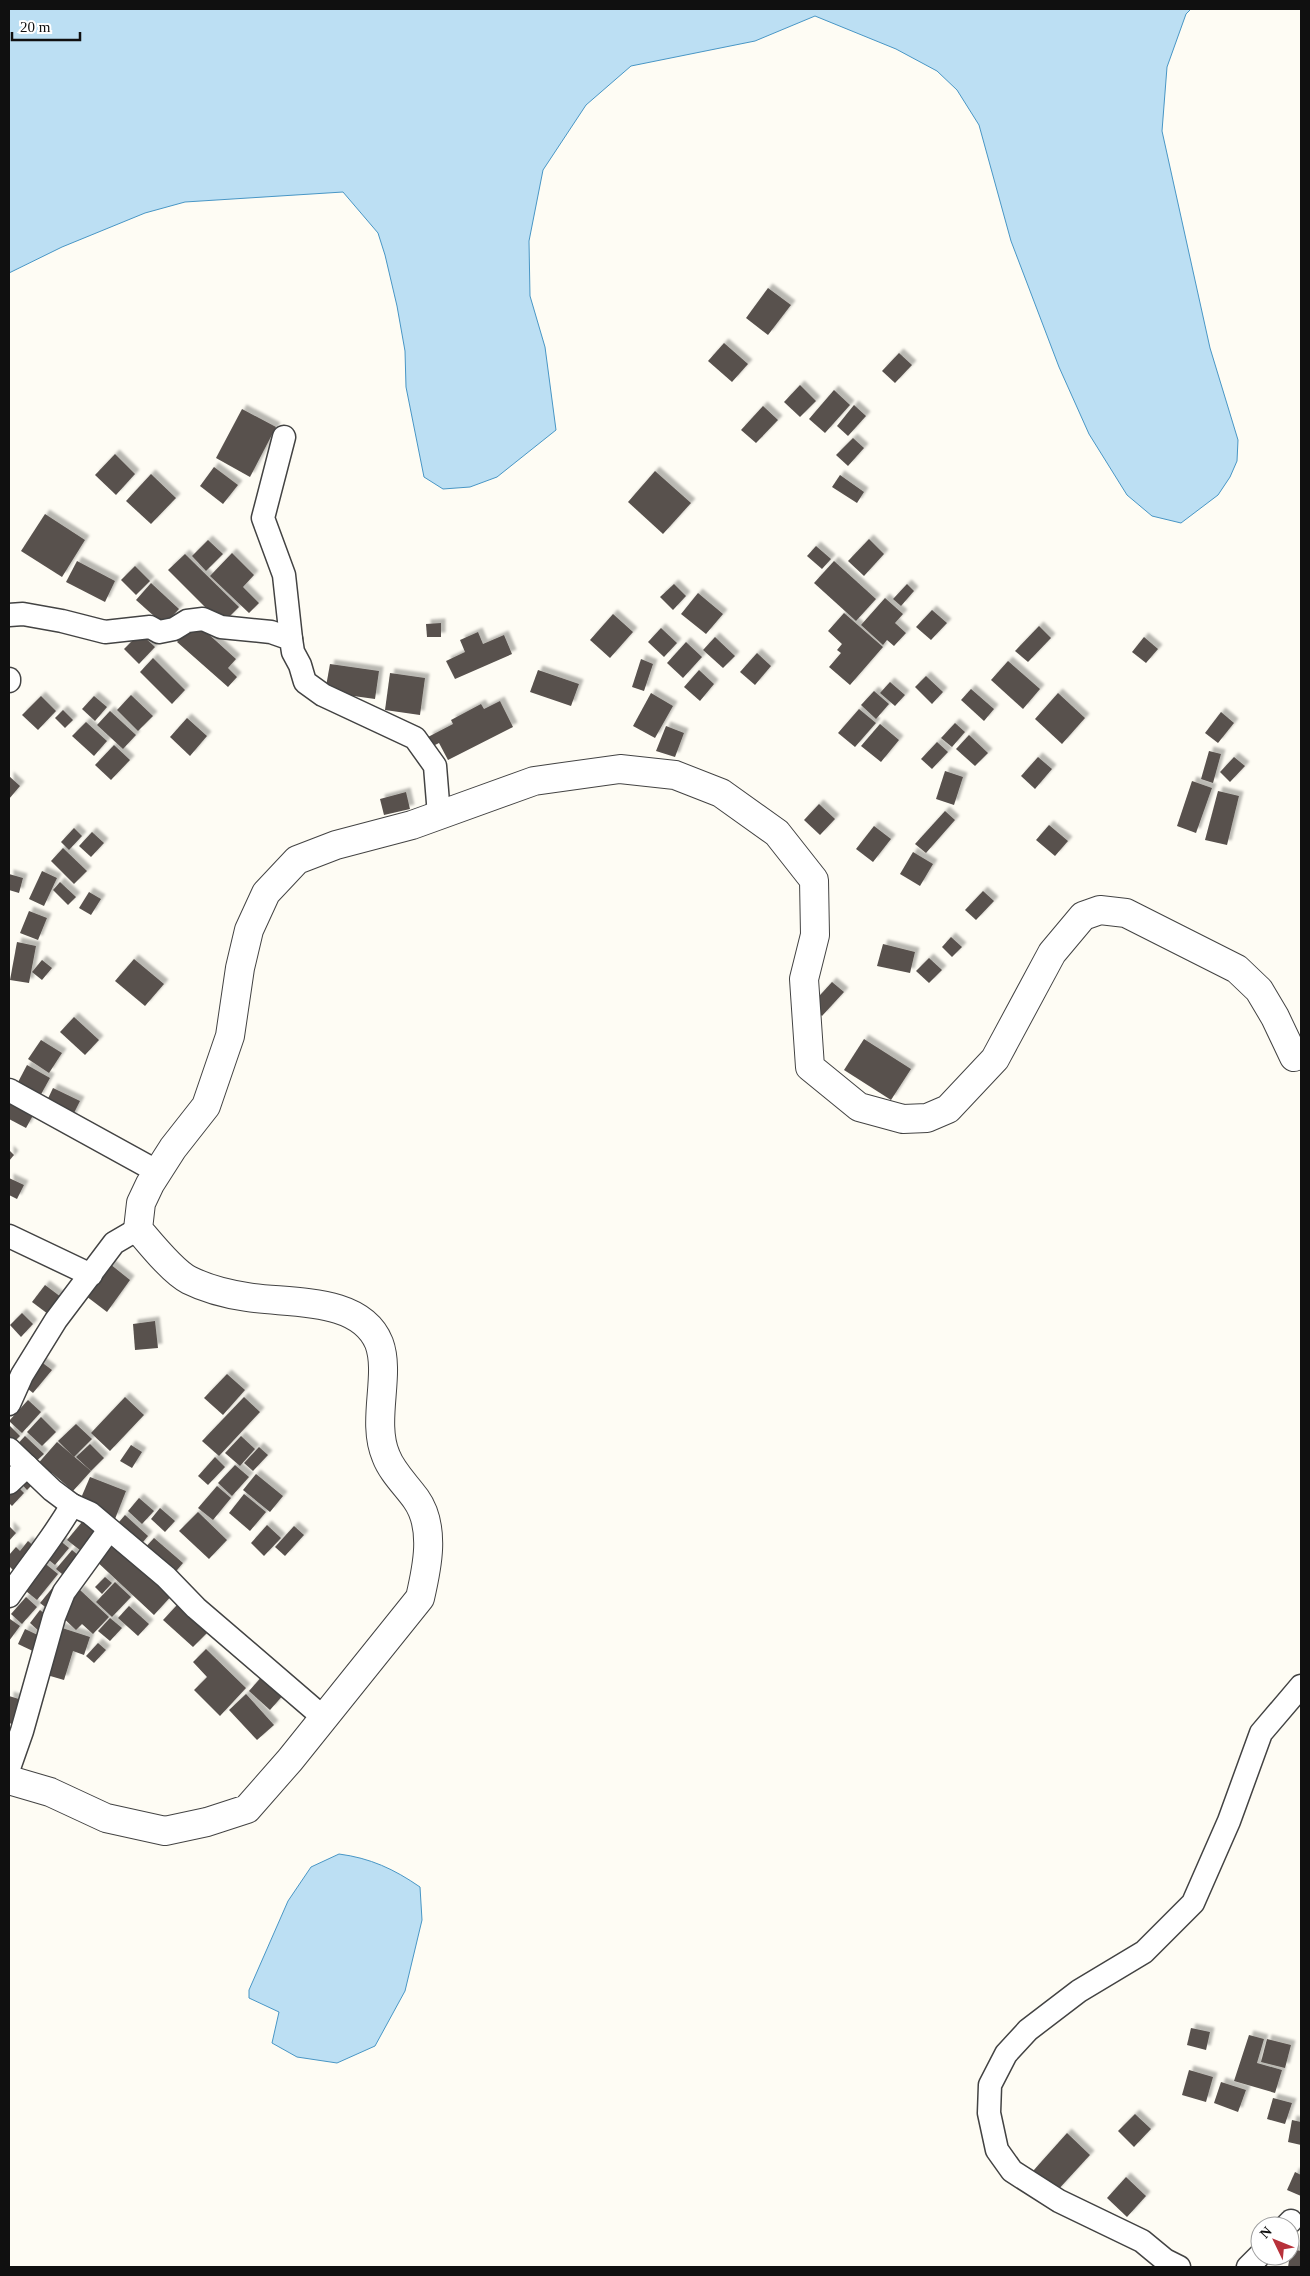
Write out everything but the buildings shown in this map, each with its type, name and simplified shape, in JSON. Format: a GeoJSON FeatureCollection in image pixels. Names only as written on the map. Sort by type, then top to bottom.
{"type":"FeatureCollection","features":[{"type":"Feature","properties":{"kind":"street"},"geometry":{"type":"LineString","coordinates":[[284,437],[263,518],[284,575],[293,652],[300,665],[305,682],[323,695],[415,738],[435,766],[439,815]]}},
{"type":"Feature","properties":{"kind":"street"},"geometry":{"type":"LineString","coordinates":[[9,615],[23,614],[105,632],[150,627],[159,632],[174,629],[187,621],[202,619],[221,627],[271,632],[291,639]]}},
{"type":"Feature","properties":{"kind":"street"},"geometry":{"type":"LineString","coordinates":[[9,1780],[50,1792],[106,1818],[165,1831],[207,1822],[247,1809],[324,1718],[420,1598],[427,1567],[427,1525],[418,1501],[386,1456],[380,1431],[382,1367],[379,1343],[365,1321],[332,1307],[294,1301],[248,1298],[217,1291],[187,1279],[138,1230],[141,1203],[158,1172],[173,1148],[206,1106],[230,1036],[240,968],[249,930],[266,893],[297,860],[336,845],[412,825],[534,781],[620,769],[675,775],[721,793],[777,833],[814,880],[815,934],[804,979],[810,1067],[859,1107],[903,1119],[927,1118],[948,1109],[995,1060],[1052,953],[1083,916],[1100,910],[1126,913],[1237,969],[1259,990],[1299,1056]]}},
{"type":"Feature","properties":{"kind":"street"},"geometry":{"type":"LineString","coordinates":[[9,1090],[158,1172]]}},
{"type":"Feature","properties":{"kind":"street"},"geometry":{"type":"LineString","coordinates":[[9,1404],[22,1375],[56,1320],[114,1243],[138,1230]]}},
{"type":"Feature","properties":{"kind":"street"},"geometry":{"type":"LineString","coordinates":[[9,1236],[91,1275]]}},
{"type":"Feature","properties":{"kind":"street"},"geometry":{"type":"LineString","coordinates":[[9,1449],[52,1490],[72,1505],[90,1514],[166,1577],[196,1608],[324,1718]]}},
{"type":"Feature","properties":{"kind":"street"},"geometry":{"type":"LineString","coordinates":[[9,1483],[27,1466]]}},
{"type":"Feature","properties":{"kind":"street"},"geometry":{"type":"LineString","coordinates":[[9,1596],[41,1549],[62,1523],[72,1505]]}},
{"type":"Feature","properties":{"kind":"street"},"geometry":{"type":"LineString","coordinates":[[9,1768],[22,1731],[54,1617],[64,1592],[109,1530]]}},
{"type":"Feature","properties":{"kind":"street"},"geometry":{"type":"LineString","coordinates":[[1179,2267],[1165,2260],[1142,2241],[1059,2201],[1012,2171],[997,2150],[989,2113],[990,2085],[1006,2054],[1028,2030],[1079,1991],[1144,1952],[1193,1903],[1229,1821],[1260,1733],[1301,1686]]}},
{"type":"Feature","properties":{"kind":"water"},"geometry":{"type":"Polygon","coordinates":[[[9,9],[1191,9],[1186,14],[1167,67],[1162,131],[1210,348],[1238,440],[1237,461],[1230,477],[1218,495],[1181,523],[1152,516],[1127,495],[1089,434],[1059,367],[1011,241],[979,125],[957,90],[937,71],[896,49],[815,16],[755,41],[631,66],[586,105],[543,170],[529,241],[530,296],[545,347],[556,430],[497,477],[470,487],[443,489],[424,477],[406,387],[405,351],[397,306],[378,233],[343,192],[185,202],[145,213],[62,247],[9,273],[9,9]]]}},
{"type":"Feature","properties":{"kind":"water"},"geometry":{"type":"Polygon","coordinates":[[[339,1854],[361,1858],[381,1865],[420,1887],[422,1920],[405,1991],[375,2046],[337,2063],[297,2057],[272,2043],[279,2012],[249,1998],[249,1990],[288,1901],[311,1867],[339,1854]]]}}]}
